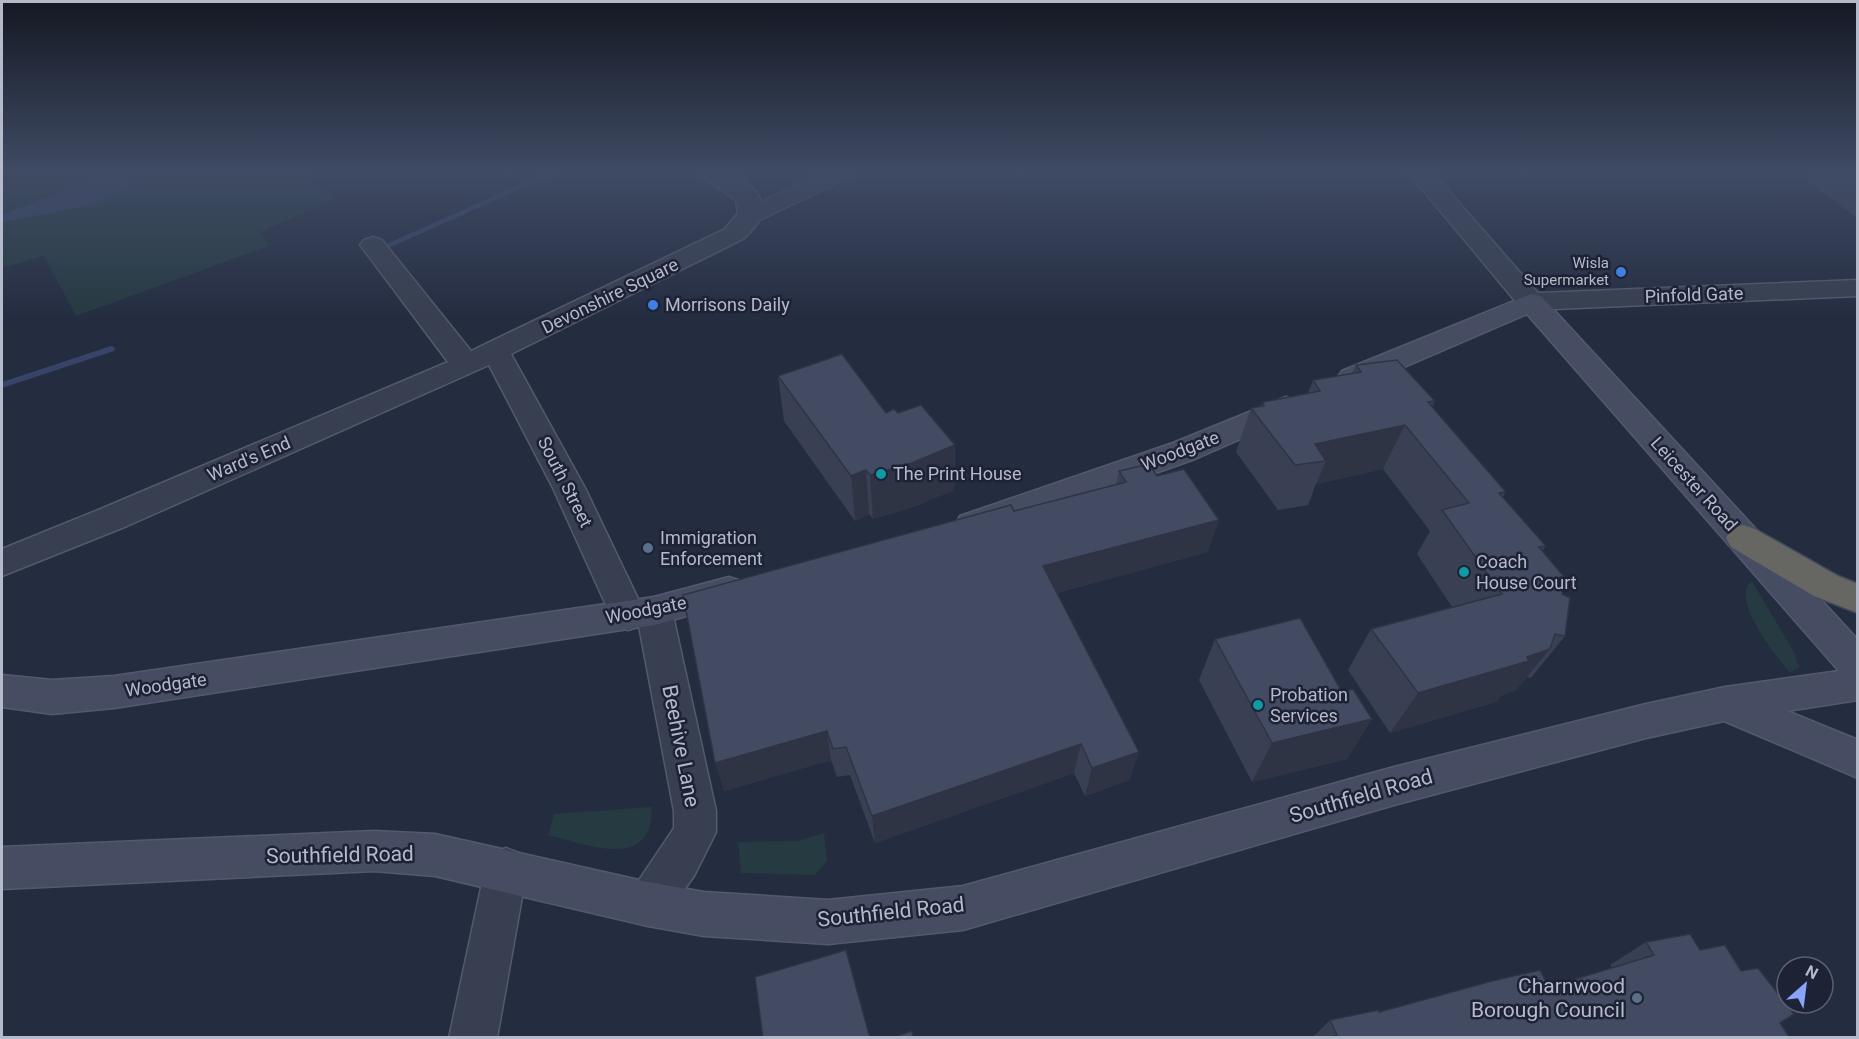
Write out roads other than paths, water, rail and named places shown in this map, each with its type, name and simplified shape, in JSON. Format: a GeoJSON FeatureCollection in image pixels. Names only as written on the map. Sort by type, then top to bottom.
{"type":"FeatureCollection","features":[{"type":"Feature","properties":{"kind":"highway"},"geometry":{"type":"LineString","coordinates":[[1743,538],[1826,586],[1857,599]]}},
{"type":"Feature","properties":{"kind":"main road","name":"Woodgate"},"geometry":{"type":"LineString","coordinates":[[945,534],[1184,451],[1531,302]]}},
{"type":"Feature","properties":{"kind":"main road","name":"Leicester Road"},"geometry":{"type":"LineString","coordinates":[[1531,302],[1857,666]]}},
{"type":"Feature","properties":{"kind":"main road","name":"Woodgate"},"geometry":{"type":"LineString","coordinates":[[2,692],[52,697],[114,692],[641,613],[758,584]]}},
{"type":"Feature","properties":{"kind":"main road","name":"Southfield Road"},"geometry":{"type":"LineString","coordinates":[[2,868],[374,851],[435,855],[648,904],[704,914],[828,922],[963,908],[1394,786],[1646,721],[1725,704],[1857,684]]}},
{"type":"Feature","properties":{"kind":"main road"},"geometry":{"type":"LineString","coordinates":[[1725,704],[1832,747],[1857,760]]}},
{"type":"Feature","properties":{"kind":"street","name":"Devonshire Square"},"geometry":{"type":"LineString","coordinates":[[496,352],[709,248],[734,234],[746,220]]}},
{"type":"Feature","properties":{"kind":"street"},"geometry":{"type":"LineString","coordinates":[[1461,220],[1531,302]]}},
{"type":"Feature","properties":{"kind":"street"},"geometry":{"type":"LineString","coordinates":[[373,245],[466,365]]}},
{"type":"Feature","properties":{"kind":"street","name":"Pinfold Gate"},"geometry":{"type":"LineString","coordinates":[[1531,302],[1857,288]]}},
{"type":"Feature","properties":{"kind":"street","name":"Ward's End"},"geometry":{"type":"LineString","coordinates":[[2,563],[115,517],[496,352]]}},
{"type":"Feature","properties":{"kind":"street","name":"South Street"},"geometry":{"type":"LineString","coordinates":[[496,352],[569,488],[641,613]]}},
{"type":"Feature","properties":{"kind":"street","name":"Beehive Lane"},"geometry":{"type":"LineString","coordinates":[[641,613],[695,810],[695,832],[679,861],[648,904]]}},
{"type":"Feature","properties":{"kind":"street"},"geometry":{"type":"LineString","coordinates":[[472,1038],[506,870]]}},
{"type":"Feature","properties":{"kind":"waterway"},"geometry":{"type":"LineString","coordinates":[[388,245],[444,220]]}},
{"type":"Feature","properties":{"kind":"waterway"},"geometry":{"type":"LineString","coordinates":[[2,385],[111,349]]}},
{"type":"Feature","properties":{"kind":"place","name":"Wisla Supermarket"},"geometry":{"type":"Point","coordinates":[1621,272]}},
{"type":"Feature","properties":{"kind":"place","name":"Morrisons Daily"},"geometry":{"type":"Point","coordinates":[653,305]}},
{"type":"Feature","properties":{"kind":"place","name":"The Print House"},"geometry":{"type":"Point","coordinates":[881,474]}},
{"type":"Feature","properties":{"kind":"place","name":"Immigration Enforcement"},"geometry":{"type":"Point","coordinates":[648,548]}},
{"type":"Feature","properties":{"kind":"place","name":"Coach House Court"},"geometry":{"type":"Point","coordinates":[1464,572]}},
{"type":"Feature","properties":{"kind":"place","name":"Probation Services"},"geometry":{"type":"Point","coordinates":[1258,705]}},
{"type":"Feature","properties":{"kind":"place","name":"Charnwood Borough Council"},"geometry":{"type":"Point","coordinates":[1637,998]}}]}
